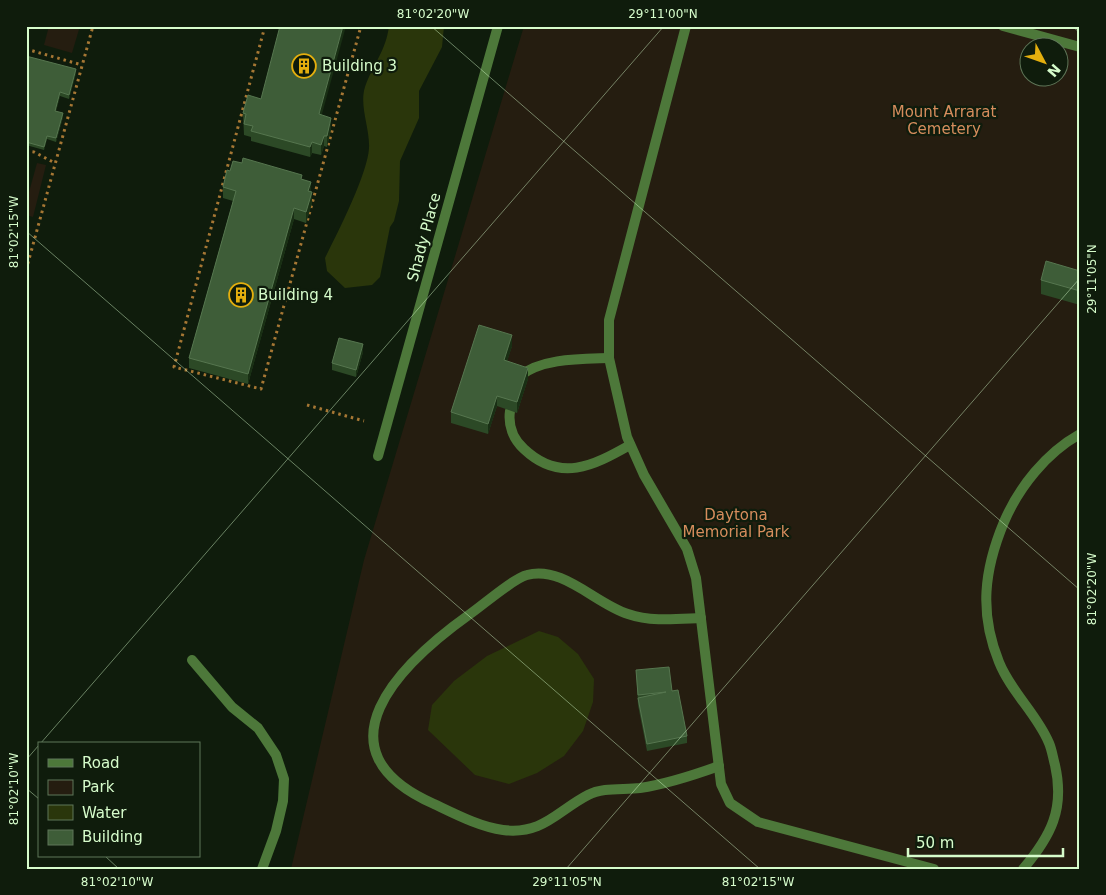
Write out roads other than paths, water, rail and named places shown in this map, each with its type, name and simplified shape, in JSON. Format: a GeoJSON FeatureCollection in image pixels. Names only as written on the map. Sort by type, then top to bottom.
{"type":"FeatureCollection","features":[{"type":"Feature","properties":{"kind":"street","name":"Shady Place"},"geometry":{"type":"LineString","coordinates":[[378,456],[498,26]]}},
{"type":"Feature","properties":{"kind":"street"},"geometry":{"type":"LineString","coordinates":[[686,26],[609,320],[608,358],[630,444],[644,475],[687,549],[696,578],[721,784],[730,803],[758,822],[934,869]]}},
{"type":"Feature","properties":{"kind":"street"},"geometry":{"type":"LineString","coordinates":[[1004,26],[1080,47]]}},
{"type":"Feature","properties":{"kind":"street"},"geometry":{"type":"LineString","coordinates":[[520,376],[525,372],[548,364],[578,359],[608,358]]}},
{"type":"Feature","properties":{"kind":"street"},"geometry":{"type":"LineString","coordinates":[[510,411],[509,422],[518,443],[536,460],[557,469],[579,468],[602,461],[630,444]]}},
{"type":"Feature","properties":{"kind":"street"},"geometry":{"type":"LineString","coordinates":[[1023,869],[1040,850],[1054,823],[1059,796],[1050,743],[1000,662],[991,633],[986,605],[986,578],[993,548],[1007,516],[1026,481],[1050,457],[1080,434]]}},
{"type":"Feature","properties":{"kind":"street"},"geometry":{"type":"LineString","coordinates":[[701,618],[657,619],[628,615],[601,603],[574,584],[550,574],[526,575],[424,650],[400,674],[384,699],[372,727],[373,736],[376,753],[391,778],[410,794],[466,819],[503,830],[533,828],[551,821],[589,794],[661,783],[719,766]]}},
{"type":"Feature","properties":{"kind":"street"},"geometry":{"type":"LineString","coordinates":[[192,660],[232,707],[258,728],[276,755],[284,779],[283,802],[276,831],[262,869]]}},
{"type":"Feature","properties":{"kind":"water"},"geometry":{"type":"Polygon","coordinates":[[[389,26],[444,26],[442,47],[419,91],[419,118],[400,161],[399,201],[394,221],[390,227],[380,277],[372,285],[345,288],[327,271],[325,258],[351,203],[367,159],[369,140],[363,94],[385,43],[389,26]]]}},
{"type":"Feature","properties":{"kind":"water"},"geometry":{"type":"Polygon","coordinates":[[[539,631],[558,637],[578,654],[594,679],[593,702],[583,731],[564,756],[537,773],[509,784],[475,775],[428,730],[432,705],[454,681],[487,656],[539,631]]]}},
{"type":"Feature","properties":{"kind":"place","name":"Building 3"},"geometry":{"type":"Point","coordinates":[304,66]}},
{"type":"Feature","properties":{"kind":"place","name":"Building 4"},"geometry":{"type":"Point","coordinates":[241,295]}},
{"type":"Feature","properties":{"kind":"park label","name":"Mount Arrarat Cemetery"},"geometry":{"type":"Point","coordinates":[944,120]}},
{"type":"Feature","properties":{"kind":"park label","name":"Daytona Memorial Park"},"geometry":{"type":"Point","coordinates":[736,524]}}]}
